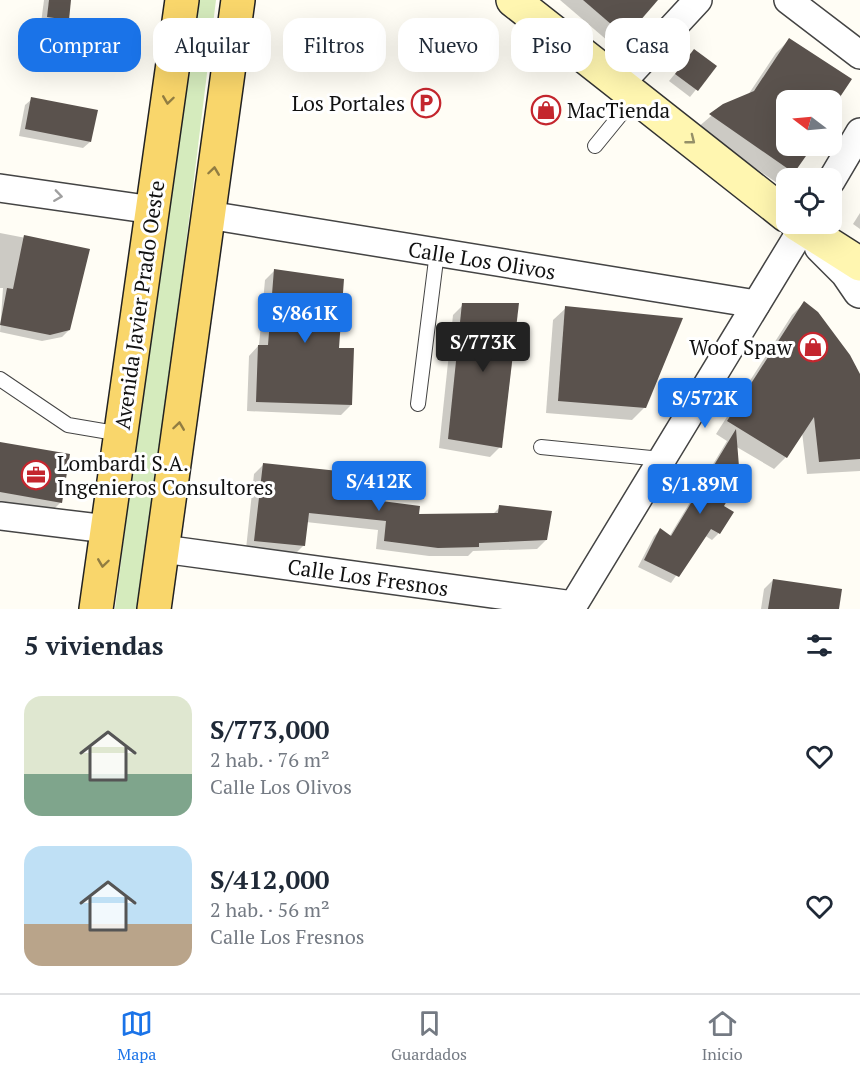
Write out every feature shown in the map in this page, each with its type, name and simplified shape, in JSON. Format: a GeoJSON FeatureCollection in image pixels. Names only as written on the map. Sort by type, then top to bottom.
{"type":"FeatureCollection","features":[{"type":"Feature","properties":{"kind":"main road","name":"Avenida Javier Prado Oeste"},"geometry":{"type":"LineString","coordinates":[[96,609],[182,0]]}},
{"type":"Feature","properties":{"kind":"main road"},"geometry":{"type":"LineString","coordinates":[[154,609],[238,0]]}},
{"type":"Feature","properties":{"kind":"main road"},"geometry":{"type":"LineString","coordinates":[[513,0],[776,205]]}},
{"type":"Feature","properties":{"kind":"main road"},"geometry":{"type":"LineString","coordinates":[[816,234],[860,264]]}},
{"type":"Feature","properties":{"kind":"street"},"geometry":{"type":"LineString","coordinates":[[628,90],[698,0]]}},
{"type":"Feature","properties":{"kind":"street"},"geometry":{"type":"LineString","coordinates":[[788,0],[860,55]]}},
{"type":"Feature","properties":{"kind":"street"},"geometry":{"type":"LineString","coordinates":[[839,168],[860,132]]}},
{"type":"Feature","properties":{"kind":"street"},"geometry":{"type":"LineString","coordinates":[[0,188],[153,210]]}},
{"type":"Feature","properties":{"kind":"street","name":"Calle Los Olivos"},"geometry":{"type":"LineString","coordinates":[[208,215],[756,304]]}},
{"type":"Feature","properties":{"kind":"street"},"geometry":{"type":"LineString","coordinates":[[572,607],[756,304],[792,234]]}},
{"type":"Feature","properties":{"kind":"street"},"geometry":{"type":"LineString","coordinates":[[810,234],[847,272],[860,291]]}},
{"type":"Feature","properties":{"kind":"street"},"geometry":{"type":"LineString","coordinates":[[0,516],[107,529]]}},
{"type":"Feature","properties":{"kind":"street","name":"Calle Los Fresnos"},"geometry":{"type":"LineString","coordinates":[[163,549],[572,607]]}},
{"type":"Feature","properties":{"kind":"lane"},"geometry":{"type":"LineString","coordinates":[[595,146],[628,90]]}},
{"type":"Feature","properties":{"kind":"lane"},"geometry":{"type":"LineString","coordinates":[[418,404],[437,252]]}},
{"type":"Feature","properties":{"kind":"lane"},"geometry":{"type":"LineString","coordinates":[[0,380],[68,425],[121,434]]}},
{"type":"Feature","properties":{"kind":"lane"},"geometry":{"type":"LineString","coordinates":[[541,447],[661,459]]}},
{"type":"Feature","properties":{"kind":"green space"},"geometry":{"type":"Polygon","coordinates":[[[192,0],[216,0],[214,18],[190,18],[192,0]]]}},
{"type":"Feature","properties":{"kind":"green space"},"geometry":{"type":"Polygon","coordinates":[[[183,72],[207,72],[140,609],[115,609],[183,72]]]}},
{"type":"Feature","properties":{"kind":"building"},"geometry":{"type":"Polygon","coordinates":[[[49,0],[71,0],[69,18],[47,17],[49,0]]]}},
{"type":"Feature","properties":{"kind":"building"},"geometry":{"type":"Polygon","coordinates":[[[583,0],[658,0],[642,18],[605,19],[583,0]]]}},
{"type":"Feature","properties":{"kind":"building"},"geometry":{"type":"Polygon","coordinates":[[[789,38],[852,79],[842,94],[842,90],[776,90],[776,156],[806,156],[798,168],[787,168],[709,114],[723,104],[754,91],[789,38]]]}},
{"type":"Feature","properties":{"kind":"building"},"geometry":{"type":"Polygon","coordinates":[[[694,49],[717,66],[698,91],[675,74],[690,72],[690,54],[694,49]]]}},
{"type":"Feature","properties":{"kind":"building"},"geometry":{"type":"Polygon","coordinates":[[[31,97],[98,110],[91,142],[25,129],[31,97]]]}},
{"type":"Feature","properties":{"kind":"building"},"geometry":{"type":"Polygon","coordinates":[[[24,235],[90,249],[70,330],[50,335],[0,325],[7,288],[13,289],[24,235]]]}},
{"type":"Feature","properties":{"kind":"building"},"geometry":{"type":"Polygon","coordinates":[[[274,269],[344,279],[339,348],[354,348],[352,405],[256,402],[258,345],[268,345],[274,269]]]}},
{"type":"Feature","properties":{"kind":"building"},"geometry":{"type":"Polygon","coordinates":[[[804,301],[818,312],[850,355],[860,374],[860,459],[819,462],[814,417],[787,458],[727,421],[804,301]]]}},
{"type":"Feature","properties":{"kind":"building"},"geometry":{"type":"Polygon","coordinates":[[[462,303],[519,303],[502,448],[448,439],[462,303]]]}},
{"type":"Feature","properties":{"kind":"building"},"geometry":{"type":"Polygon","coordinates":[[[565,306],[683,318],[646,408],[558,401],[565,306]]]}},
{"type":"Feature","properties":{"kind":"building"},"geometry":{"type":"Polygon","coordinates":[[[736,429],[740,479],[724,506],[734,512],[720,534],[711,529],[679,577],[644,560],[660,528],[671,536],[736,429]]]}},
{"type":"Feature","properties":{"kind":"building"},"geometry":{"type":"Polygon","coordinates":[[[0,442],[70,454],[62,503],[0,492],[0,442]]]}},
{"type":"Feature","properties":{"kind":"building"},"geometry":{"type":"Polygon","coordinates":[[[263,463],[376,475],[374,500],[420,506],[419,514],[498,513],[499,505],[552,511],[547,540],[479,543],[479,547],[438,548],[384,541],[386,521],[309,513],[305,546],[254,541],[263,463]]]}},
{"type":"Feature","properties":{"kind":"building"},"geometry":{"type":"Polygon","coordinates":[[[773,579],[842,589],[839,609],[768,609],[773,579]]]}},
{"type":"Feature","properties":{"kind":"place","name":"Los Portales"},"geometry":{"type":"Point","coordinates":[426,103]}},
{"type":"Feature","properties":{"kind":"place","name":"MacTienda"},"geometry":{"type":"Point","coordinates":[546,110]}},
{"type":"Feature","properties":{"kind":"place","name":"Woof Spaw"},"geometry":{"type":"Point","coordinates":[813,347]}},
{"type":"Feature","properties":{"kind":"place","name":"Lombardi S.A. Ingenieros Consultores"},"geometry":{"type":"Point","coordinates":[36,475]}}]}
